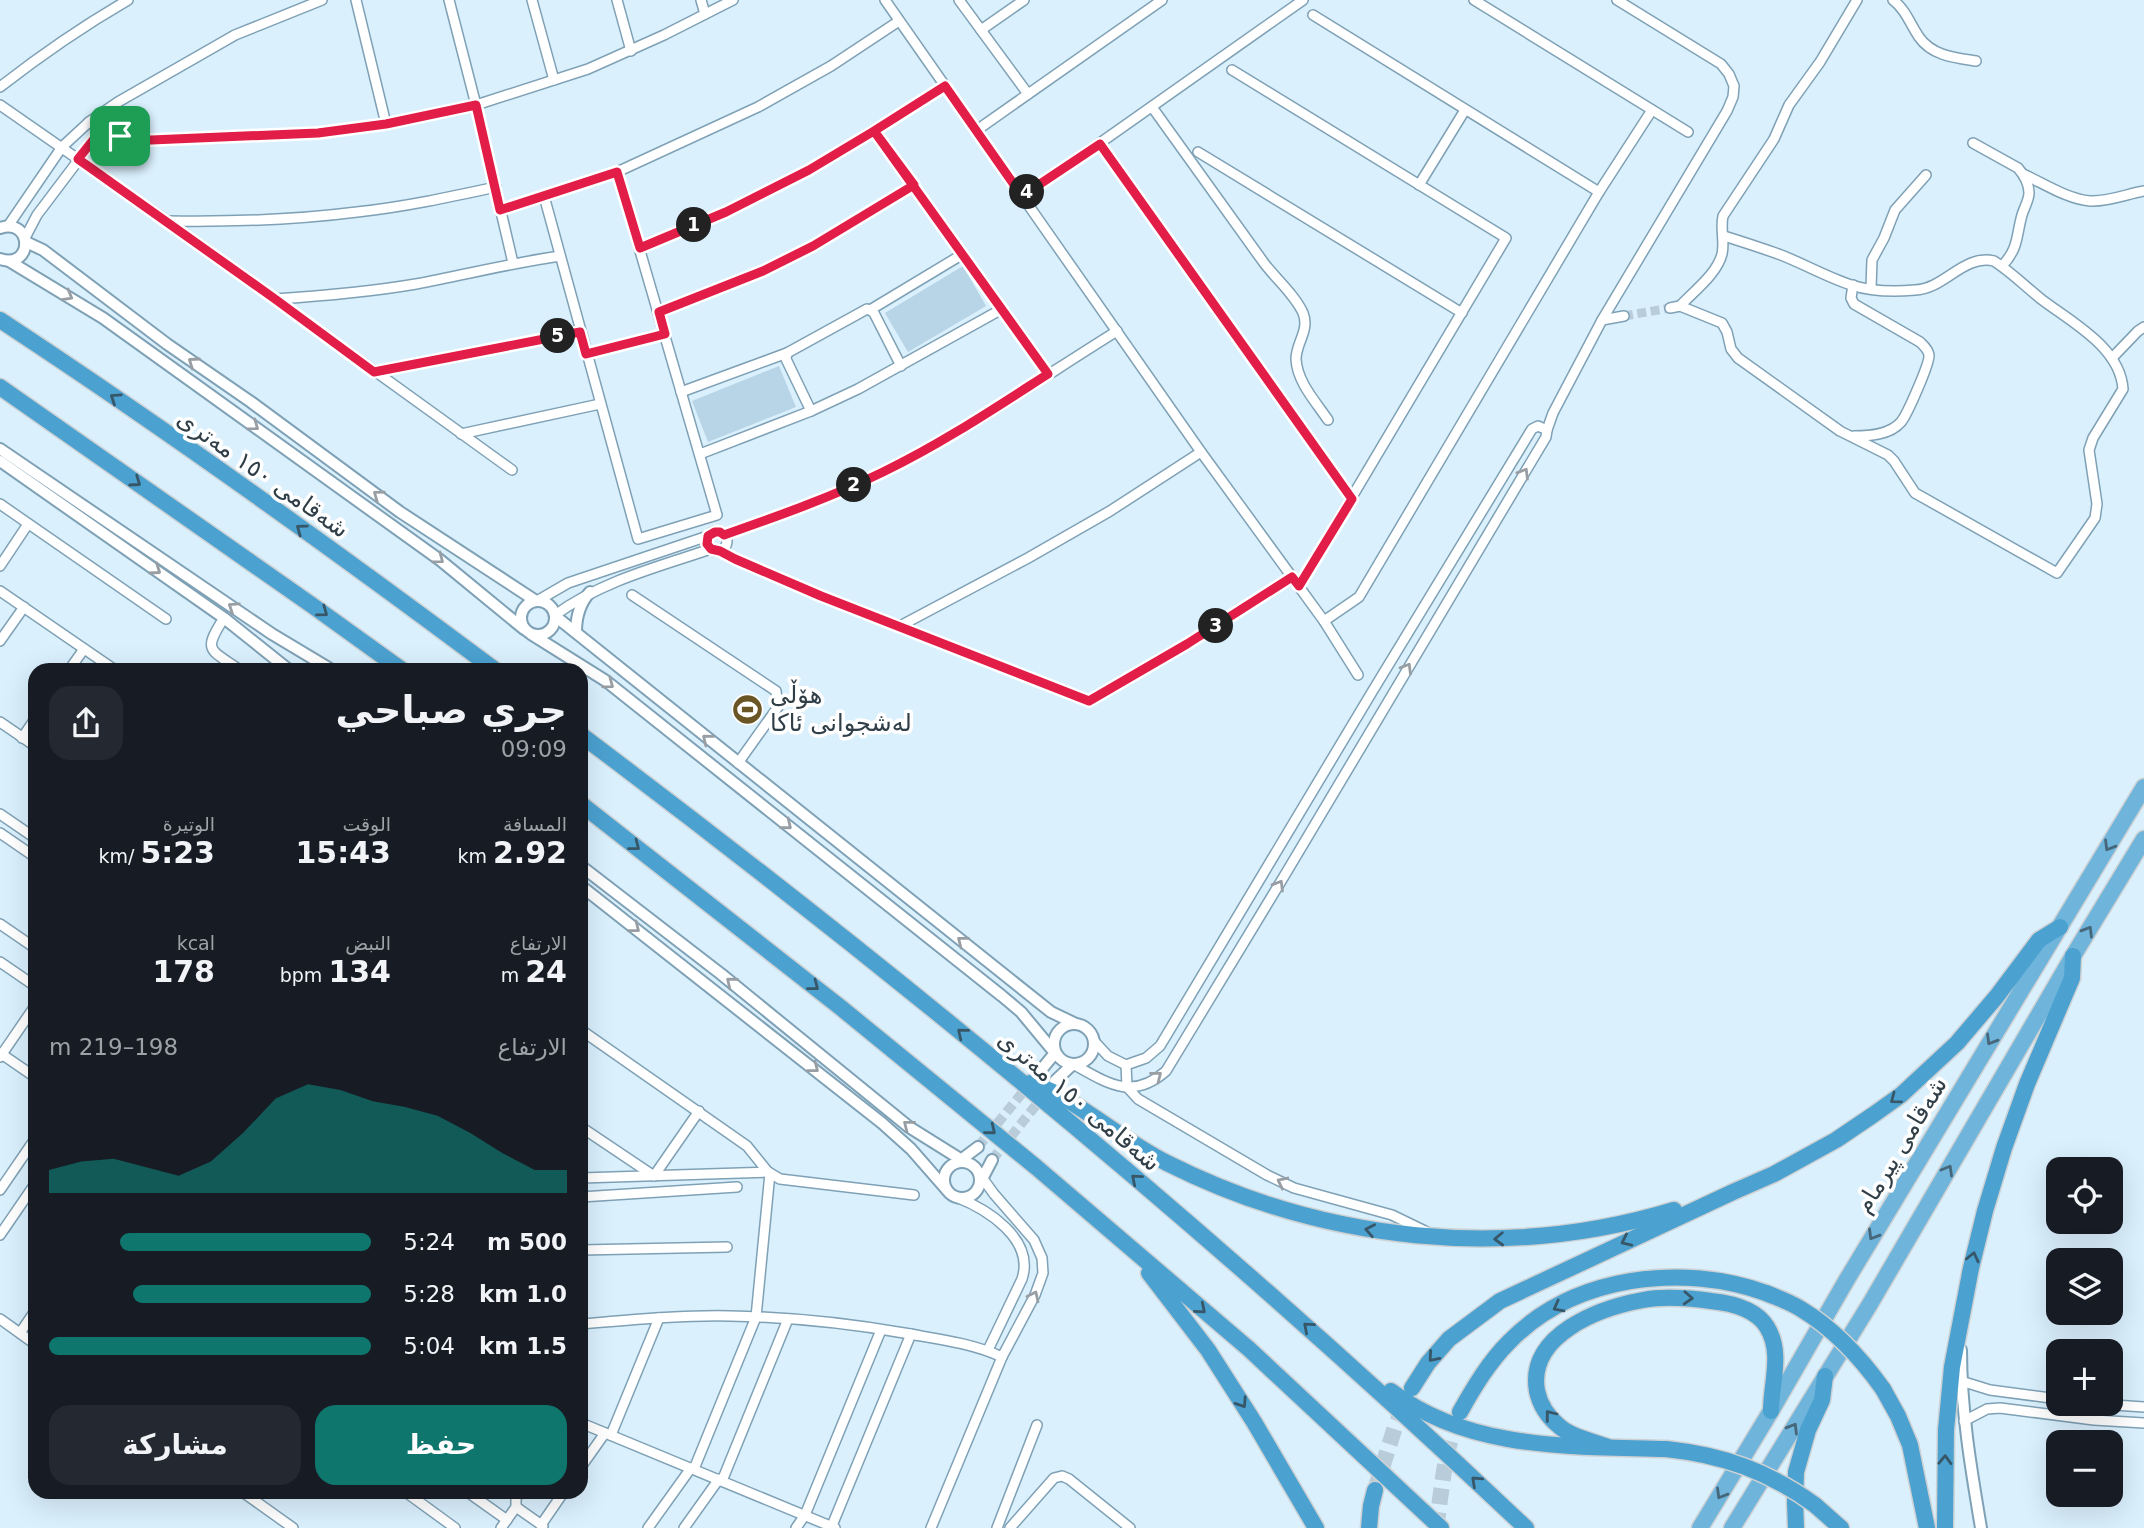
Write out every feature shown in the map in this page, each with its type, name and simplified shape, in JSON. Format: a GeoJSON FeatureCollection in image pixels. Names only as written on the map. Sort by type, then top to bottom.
{"type":"FeatureCollection","features":[{"type":"Feature","properties":{"kind":"highway","name":"شەقامی ١٥٠ مەتری"},"geometry":{"type":"LineString","coordinates":[[0,320],[185,445],[486,663]]}},
{"type":"Feature","properties":{"kind":"highway"},"geometry":{"type":"LineString","coordinates":[[0,387],[392,663]]}},
{"type":"Feature","properties":{"kind":"highway","name":"شەقامی ١٥٠ مەتری"},"geometry":{"type":"LineString","coordinates":[[588,740],[782,888],[1019,1079],[1335,1351],[1526,1528]]}},
{"type":"Feature","properties":{"kind":"highway","name":"شەقامی پیرمام"},"geometry":{"type":"LineString","coordinates":[[1700,1528],[2144,787]]}},
{"type":"Feature","properties":{"kind":"highway"},"geometry":{"type":"LineString","coordinates":[[588,809],[841,1007],[1036,1167],[1249,1349],[1441,1528]]}},
{"type":"Feature","properties":{"kind":"highway"},"geometry":{"type":"LineString","coordinates":[[1732,1528],[1870,1304],[2144,839]]}},
{"type":"Feature","properties":{"kind":"highway"},"geometry":{"type":"LineString","coordinates":[[1412,1388],[1428,1363],[1449,1339],[1500,1301],[1774,1174],[1836,1140],[1901,1094],[1956,1044],[1997,996],[2039,940],[2060,928]]}},
{"type":"Feature","properties":{"kind":"highway"},"geometry":{"type":"LineString","coordinates":[[1945,1528],[1946,1430],[1952,1367],[1984,1211],[2027,1084],[2072,978],[2073,956]]}},
{"type":"Feature","properties":{"kind":"highway"},"geometry":{"type":"LineString","coordinates":[[1019,1079],[1058,1094],[1165,1162],[1235,1193],[1314,1218],[1379,1232],[1437,1238],[1538,1237],[1585,1231],[1661,1214],[1733,1192]]}},
{"type":"Feature","properties":{"kind":"highway"},"geometry":{"type":"LineString","coordinates":[[1130,1249],[1208,1350],[1254,1422],[1315,1528]]}},
{"type":"Feature","properties":{"kind":"highway"},"geometry":{"type":"LineString","coordinates":[[1460,1412],[1485,1371],[1510,1341],[1537,1319],[1585,1294],[1638,1280],[1690,1276],[1746,1286],[1801,1308],[1832,1331],[1859,1357],[1883,1389],[1910,1445],[1927,1528]]}},
{"type":"Feature","properties":{"kind":"highway"},"geometry":{"type":"LineString","coordinates":[[1608,1447],[1560,1428],[1546,1412],[1539,1398],[1537,1371],[1542,1354],[1566,1329],[1609,1310],[1643,1300],[1672,1298],[1724,1302],[1738,1306],[1766,1325],[1773,1340],[1776,1359],[1771,1410]]}},
{"type":"Feature","properties":{"kind":"highway"},"geometry":{"type":"LineString","coordinates":[[1335,1351],[1414,1407],[1463,1429],[1512,1440],[1666,1449],[1704,1454],[1746,1466],[1790,1487],[1841,1528]]}},
{"type":"Feature","properties":{"kind":"highway"},"geometry":{"type":"LineString","coordinates":[[1796,1528],[1794,1502],[1797,1472],[1808,1430],[1822,1400],[1825,1376]]}},
{"type":"Feature","properties":{"kind":"highway"},"geometry":{"type":"LineString","coordinates":[[1290,1487],[1304,1528]]}},
{"type":"Feature","properties":{"kind":"highway"},"geometry":{"type":"LineString","coordinates":[[1369,1528],[1375,1490]]}},
{"type":"Feature","properties":{"kind":"street"},"geometry":{"type":"LineString","coordinates":[[0,87],[39,57],[128,0]]}},
{"type":"Feature","properties":{"kind":"street"},"geometry":{"type":"LineString","coordinates":[[322,0],[235,36],[118,102],[89,122],[62,147],[3,226],[20,231],[25,240],[43,250],[167,344],[400,512],[537,601],[550,606],[555,616],[600,654],[1051,1012],[1086,1028],[1108,1056],[1126,1065],[1146,1058],[1160,1046],[1532,429],[1538,426],[1547,430]]}},
{"type":"Feature","properties":{"kind":"street"},"geometry":{"type":"LineString","coordinates":[[356,0],[386,124]]}},
{"type":"Feature","properties":{"kind":"street"},"geometry":{"type":"LineString","coordinates":[[449,0],[513,263]]}},
{"type":"Feature","properties":{"kind":"street"},"geometry":{"type":"LineString","coordinates":[[532,0],[554,79]]}},
{"type":"Feature","properties":{"kind":"street"},"geometry":{"type":"LineString","coordinates":[[617,0],[631,51]]}},
{"type":"Feature","properties":{"kind":"street"},"geometry":{"type":"LineString","coordinates":[[701,0],[705,14]]}},
{"type":"Feature","properties":{"kind":"street"},"geometry":{"type":"LineString","coordinates":[[89,122],[135,140],[318,133],[386,124],[476,105],[588,69],[631,51],[733,0]]}},
{"type":"Feature","properties":{"kind":"street"},"geometry":{"type":"LineString","coordinates":[[886,0],[1200,452],[1324,621],[1358,674]]}},
{"type":"Feature","properties":{"kind":"street"},"geometry":{"type":"LineString","coordinates":[[959,0],[1028,94]]}},
{"type":"Feature","properties":{"kind":"street"},"geometry":{"type":"LineString","coordinates":[[981,30],[1024,0]]}},
{"type":"Feature","properties":{"kind":"street"},"geometry":{"type":"LineString","coordinates":[[976,130],[1163,0]]}},
{"type":"Feature","properties":{"kind":"street"},"geometry":{"type":"LineString","coordinates":[[1022,196],[1303,0]]}},
{"type":"Feature","properties":{"kind":"street"},"geometry":{"type":"LineString","coordinates":[[1474,0],[1688,132]]}},
{"type":"Feature","properties":{"kind":"street"},"geometry":{"type":"LineString","coordinates":[[588,670],[606,681],[991,987],[1021,1012],[1063,1061],[1119,1087],[1139,1087],[1149,1083],[1166,1071],[1172,1062],[1546,437],[1559,402],[1602,320],[1727,111],[1734,86],[1729,74],[1716,60],[1617,0]]}},
{"type":"Feature","properties":{"kind":"street"},"geometry":{"type":"LineString","coordinates":[[1680,306],[1716,268],[1722,255],[1723,216],[1774,139],[1789,105],[1820,62],[1857,0]]}},
{"type":"Feature","properties":{"kind":"street"},"geometry":{"type":"LineString","coordinates":[[1893,0],[1904,10],[1919,37],[1930,48],[1945,55],[1976,61]]}},
{"type":"Feature","properties":{"kind":"street"},"geometry":{"type":"LineString","coordinates":[[1313,15],[1599,192]]}},
{"type":"Feature","properties":{"kind":"street"},"geometry":{"type":"LineString","coordinates":[[500,210],[617,172],[758,107],[831,66],[899,21]]}},
{"type":"Feature","properties":{"kind":"street"},"geometry":{"type":"LineString","coordinates":[[1232,70],[1506,238],[1299,586]]}},
{"type":"Feature","properties":{"kind":"street"},"geometry":{"type":"LineString","coordinates":[[640,248],[738,206],[809,170],[945,86]]}},
{"type":"Feature","properties":{"kind":"street"},"geometry":{"type":"LineString","coordinates":[[0,105],[167,221],[512,470]]}},
{"type":"Feature","properties":{"kind":"street"},"geometry":{"type":"LineString","coordinates":[[1152,107],[1304,315],[1305,331],[1298,345],[1297,367],[1300,379],[1328,420]]}},
{"type":"Feature","properties":{"kind":"street"},"geometry":{"type":"LineString","coordinates":[[1419,185],[1465,110]]}},
{"type":"Feature","properties":{"kind":"street"},"geometry":{"type":"LineString","coordinates":[[1324,621],[1359,597],[1599,192],[1651,110]]}},
{"type":"Feature","properties":{"kind":"street"},"geometry":{"type":"LineString","coordinates":[[5,260],[22,255],[25,240],[37,215],[102,129]]}},
{"type":"Feature","properties":{"kind":"street"},"geometry":{"type":"LineString","coordinates":[[874,131],[1048,374]]}},
{"type":"Feature","properties":{"kind":"street"},"geometry":{"type":"LineString","coordinates":[[1100,144],[1352,499]]}},
{"type":"Feature","properties":{"kind":"street"},"geometry":{"type":"LineString","coordinates":[[1973,144],[2018,168],[2023,174],[2064,194],[2091,201],[2144,191]]}},
{"type":"Feature","properties":{"kind":"street"},"geometry":{"type":"LineString","coordinates":[[1198,152],[1462,313]]}},
{"type":"Feature","properties":{"kind":"street"},"geometry":{"type":"LineString","coordinates":[[544,196],[638,539],[718,515],[617,172]]}},
{"type":"Feature","properties":{"kind":"street"},"geometry":{"type":"LineString","coordinates":[[2003,266],[2012,255],[2018,240],[2029,196],[2023,174]]}},
{"type":"Feature","properties":{"kind":"street"},"geometry":{"type":"LineString","coordinates":[[1871,288],[1872,260],[1895,210],[1926,175]]}},
{"type":"Feature","properties":{"kind":"street"},"geometry":{"type":"LineString","coordinates":[[659,312],[763,271],[813,246],[914,185]]}},
{"type":"Feature","properties":{"kind":"street"},"geometry":{"type":"LineString","coordinates":[[167,221],[246,221],[358,212],[496,187]]}},
{"type":"Feature","properties":{"kind":"street"},"geometry":{"type":"LineString","coordinates":[[1670,308],[1680,306],[1722,323],[1731,349],[1738,358],[1849,436],[1888,455],[1915,493],[2057,573],[2095,518],[2097,504],[2089,450],[2093,438],[2123,389],[2112,358],[2086,331],[1994,261],[1984,259],[1963,266],[1936,284],[1919,290],[1871,288],[1853,285],[1781,255],[1724,236]]}},
{"type":"Feature","properties":{"kind":"street"},"geometry":{"type":"LineString","coordinates":[[681,392],[787,353],[867,309],[870,310],[963,254]]}},
{"type":"Feature","properties":{"kind":"street"},"geometry":{"type":"LineString","coordinates":[[275,299],[352,293],[414,284],[560,256]]}},
{"type":"Feature","properties":{"kind":"street"},"geometry":{"type":"LineString","coordinates":[[5,260],[103,318],[440,560],[527,631],[578,663]]}},
{"type":"Feature","properties":{"kind":"street"},"geometry":{"type":"LineString","coordinates":[[1849,436],[1869,436],[1887,431],[1900,422],[1927,368],[1929,356],[1927,349],[1920,342],[1854,304],[1851,298],[1853,285]]}},
{"type":"Feature","properties":{"kind":"street"},"geometry":{"type":"LineString","coordinates":[[700,454],[811,411],[858,389],[1002,309]]}},
{"type":"Feature","properties":{"kind":"street"},"geometry":{"type":"LineString","coordinates":[[870,310],[901,366]]}},
{"type":"Feature","properties":{"kind":"street"},"geometry":{"type":"LineString","coordinates":[[1602,320],[1624,316]]}},
{"type":"Feature","properties":{"kind":"street"},"geometry":{"type":"LineString","coordinates":[[2112,358],[2144,327]]}},
{"type":"Feature","properties":{"kind":"street"},"geometry":{"type":"LineString","coordinates":[[724,535],[802,508],[884,471],[975,421],[1116,331]]}},
{"type":"Feature","properties":{"kind":"street"},"geometry":{"type":"LineString","coordinates":[[374,372],[580,332]]}},
{"type":"Feature","properties":{"kind":"street"},"geometry":{"type":"LineString","coordinates":[[586,354],[665,334]]}},
{"type":"Feature","properties":{"kind":"street"},"geometry":{"type":"LineString","coordinates":[[787,353],[786,359],[811,411]]}},
{"type":"Feature","properties":{"kind":"street"},"geometry":{"type":"LineString","coordinates":[[461,433],[600,404]]}},
{"type":"Feature","properties":{"kind":"street"},"geometry":{"type":"LineString","coordinates":[[0,449],[272,634],[320,663]]}},
{"type":"Feature","properties":{"kind":"street"},"geometry":{"type":"LineString","coordinates":[[900,626],[1110,511],[1200,452]]}},
{"type":"Feature","properties":{"kind":"street"},"geometry":{"type":"LineString","coordinates":[[0,461],[224,618],[280,663]]}},
{"type":"Feature","properties":{"kind":"street"},"geometry":{"type":"LineString","coordinates":[[0,505],[166,619]]}},
{"type":"Feature","properties":{"kind":"street"},"geometry":{"type":"LineString","coordinates":[[0,566],[28,524]]}},
{"type":"Feature","properties":{"kind":"street"},"geometry":{"type":"LineString","coordinates":[[1475,524],[1488,532]]}},
{"type":"Feature","properties":{"kind":"street"},"geometry":{"type":"LineString","coordinates":[[717,531],[724,535],[726,543],[716,550],[626,577],[590,592],[555,616],[553,626],[546,634],[536,635],[527,631],[522,624],[521,614],[527,605],[568,583],[708,536],[717,531]]}},
{"type":"Feature","properties":{"kind":"street"},"geometry":{"type":"LineString","coordinates":[[708,536],[707,544],[735,559],[1089,701],[1187,644],[1292,577]]}},
{"type":"Feature","properties":{"kind":"street"},"geometry":{"type":"LineString","coordinates":[[0,591],[105,663]]}},
{"type":"Feature","properties":{"kind":"street"},"geometry":{"type":"LineString","coordinates":[[576,632],[577,615],[590,592]]}},
{"type":"Feature","properties":{"kind":"street"},"geometry":{"type":"LineString","coordinates":[[632,595],[776,691],[778,707],[738,763]]}},
{"type":"Feature","properties":{"kind":"street"},"geometry":{"type":"LineString","coordinates":[[0,641],[24,607]]}},
{"type":"Feature","properties":{"kind":"street"},"geometry":{"type":"LineString","coordinates":[[224,618],[211,644],[217,654],[230,663]]}},
{"type":"Feature","properties":{"kind":"street"},"geometry":{"type":"LineString","coordinates":[[74,663],[84,649]]}},
{"type":"Feature","properties":{"kind":"street"},"geometry":{"type":"LineString","coordinates":[[1372,692],[1386,704]]}},
{"type":"Feature","properties":{"kind":"street"},"geometry":{"type":"LineString","coordinates":[[0,722],[28,742]]}},
{"type":"Feature","properties":{"kind":"street"},"geometry":{"type":"LineString","coordinates":[[22,738],[28,729]]}},
{"type":"Feature","properties":{"kind":"street"},"geometry":{"type":"LineString","coordinates":[[0,814],[28,833]]}},
{"type":"Feature","properties":{"kind":"street"},"geometry":{"type":"LineString","coordinates":[[0,833],[28,852]]}},
{"type":"Feature","properties":{"kind":"street"},"geometry":{"type":"LineString","coordinates":[[588,871],[721,974],[909,1127],[961,1161],[975,1167],[980,1178],[1034,1240],[1043,1262],[1040,1284],[1002,1357],[931,1528]]}},
{"type":"Feature","properties":{"kind":"street"},"geometry":{"type":"LineString","coordinates":[[588,891],[863,1107],[911,1149],[946,1189],[1000,1223],[1017,1241],[1025,1269],[988,1350]]}},
{"type":"Feature","properties":{"kind":"street"},"geometry":{"type":"LineString","coordinates":[[0,923],[28,943]]}},
{"type":"Feature","properties":{"kind":"street"},"geometry":{"type":"LineString","coordinates":[[0,962],[28,981]]}},
{"type":"Feature","properties":{"kind":"street"},"geometry":{"type":"LineString","coordinates":[[28,1016],[1,1054],[28,1072]]}},
{"type":"Feature","properties":{"kind":"street"},"geometry":{"type":"LineString","coordinates":[[1055,1053],[1053,1043],[1058,1031],[1070,1024],[1076,1024]]}},
{"type":"Feature","properties":{"kind":"street"},"geometry":{"type":"LineString","coordinates":[[588,1035],[747,1146],[769,1172],[780,1179],[914,1195]]}},
{"type":"Feature","properties":{"kind":"street"},"geometry":{"type":"LineString","coordinates":[[1055,1081],[1073,1065],[1088,1058],[1092,1053],[1094,1041]]}},
{"type":"Feature","properties":{"kind":"street"},"geometry":{"type":"LineString","coordinates":[[1041,1070],[1055,1053]]}},
{"type":"Feature","properties":{"kind":"street"},"geometry":{"type":"LineString","coordinates":[[1126,1065],[1127,1087],[1138,1099],[1267,1175],[1320,1197],[1392,1215],[1437,1238]]}},
{"type":"Feature","properties":{"kind":"street"},"geometry":{"type":"LineString","coordinates":[[654,1176],[699,1111]]}},
{"type":"Feature","properties":{"kind":"street"},"geometry":{"type":"LineString","coordinates":[[588,1132],[654,1176]]}},
{"type":"Feature","properties":{"kind":"street"},"geometry":{"type":"LineString","coordinates":[[946,1189],[943,1179],[951,1165],[961,1161],[978,1147]]}},
{"type":"Feature","properties":{"kind":"street"},"geometry":{"type":"LineString","coordinates":[[0,1190],[28,1149]]}},
{"type":"Feature","properties":{"kind":"street"},"geometry":{"type":"LineString","coordinates":[[956,1197],[973,1194],[992,1160]]}},
{"type":"Feature","properties":{"kind":"street"},"geometry":{"type":"LineString","coordinates":[[588,1178],[769,1172]]}},
{"type":"Feature","properties":{"kind":"street"},"geometry":{"type":"LineString","coordinates":[[648,1528],[692,1469],[756,1317],[769,1172]]}},
{"type":"Feature","properties":{"kind":"street"},"geometry":{"type":"LineString","coordinates":[[588,1197],[737,1187]]}},
{"type":"Feature","properties":{"kind":"street"},"geometry":{"type":"LineString","coordinates":[[0,1235],[28,1194]]}},
{"type":"Feature","properties":{"kind":"street"},"geometry":{"type":"LineString","coordinates":[[588,1250],[727,1247]]}},
{"type":"Feature","properties":{"kind":"street"},"geometry":{"type":"LineString","coordinates":[[588,1323],[729,1316],[788,1319],[911,1334],[988,1350],[1002,1357]]}},
{"type":"Feature","properties":{"kind":"street"},"geometry":{"type":"LineString","coordinates":[[588,1458],[608,1434],[659,1318]]}},
{"type":"Feature","properties":{"kind":"street"},"geometry":{"type":"LineString","coordinates":[[0,1319],[28,1339]]}},
{"type":"Feature","properties":{"kind":"street"},"geometry":{"type":"LineString","coordinates":[[684,1528],[720,1480],[788,1319]]}},
{"type":"Feature","properties":{"kind":"street"},"geometry":{"type":"LineString","coordinates":[[20,1333],[28,1321]]}},
{"type":"Feature","properties":{"kind":"street"},"geometry":{"type":"LineString","coordinates":[[1961,1324],[1964,1421],[1980,1528]]}},
{"type":"Feature","properties":{"kind":"street"},"geometry":{"type":"LineString","coordinates":[[796,1528],[805,1515],[881,1329]]}},
{"type":"Feature","properties":{"kind":"street"},"geometry":{"type":"LineString","coordinates":[[588,1426],[833,1527],[911,1334]]}},
{"type":"Feature","properties":{"kind":"street"},"geometry":{"type":"LineString","coordinates":[[1961,1381],[1990,1390],[2046,1397]]}},
{"type":"Feature","properties":{"kind":"street"},"geometry":{"type":"LineString","coordinates":[[2123,1406],[2144,1407]]}},
{"type":"Feature","properties":{"kind":"street"},"geometry":{"type":"LineString","coordinates":[[1964,1421],[1986,1409],[2000,1408],[2094,1420],[2144,1423]]}},
{"type":"Feature","properties":{"kind":"street"},"geometry":{"type":"LineString","coordinates":[[997,1528],[1037,1425]]}},
{"type":"Feature","properties":{"kind":"street"},"geometry":{"type":"LineString","coordinates":[[1011,1528],[1054,1478],[1062,1476],[1130,1528]]}},
{"type":"Feature","properties":{"kind":"street"},"geometry":{"type":"LineString","coordinates":[[252,1499],[293,1528]]}},
{"type":"Feature","properties":{"kind":"street"},"geometry":{"type":"LineString","coordinates":[[415,1499],[455,1528]]}},
{"type":"Feature","properties":{"kind":"street"},"geometry":{"type":"LineString","coordinates":[[476,1499],[504,1524],[516,1507],[516,1499]]}},
{"type":"Feature","properties":{"kind":"street"},"geometry":{"type":"LineString","coordinates":[[516,1507],[543,1526],[559,1499]]}},
{"type":"Feature","properties":{"kind":"shaded area"},"geometry":{"type":"Polygon","coordinates":[[[963,266],[986,306],[908,352],[885,313],[963,266]]]}},
{"type":"Feature","properties":{"kind":"shaded area"},"geometry":{"type":"Polygon","coordinates":[[[779,366],[796,407],[708,442],[692,401],[779,366]]]}},
{"type":"Feature","properties":{"kind":"tunnel"},"geometry":{"type":"LineString","coordinates":[[1624,316],[1670,308]]}},
{"type":"Feature","properties":{"kind":"tunnel"},"geometry":{"type":"LineString","coordinates":[[978,1147],[1041,1070]]}},
{"type":"Feature","properties":{"kind":"tunnel"},"geometry":{"type":"LineString","coordinates":[[992,1160],[1045,1094]]}},
{"type":"Feature","properties":{"kind":"tunnel"},"geometry":{"type":"LineString","coordinates":[[1375,1490],[1395,1427],[1407,1400]]}},
{"type":"Feature","properties":{"kind":"tunnel"},"geometry":{"type":"LineString","coordinates":[[1436,1528],[1447,1456],[1459,1415]]}},
{"type":"Feature","properties":{"kind":"place","name":"هۆڵی لەشجوانی ئاکا"},"geometry":{"type":"Point","coordinates":[747,709]}},
{"type":"Feature","properties":{"kind":"route"},"geometry":{"type":"LineString","coordinates":[[120,136],[102,129],[78,159],[374,372],[580,332],[586,354],[665,334],[659,312],[763,271],[813,246],[914,185],[874,131],[945,86],[1022,196],[1100,144],[1352,499],[1299,586],[1292,577],[1187,644],[1089,701],[821,596],[711,549],[707,544],[708,536],[712,533],[717,531],[724,535],[802,508],[884,471],[975,421],[1048,374],[963,254],[874,131],[809,170],[726,212],[640,248],[617,172],[500,210],[476,105],[386,124],[318,133],[151,140],[120,136]]}}]}
